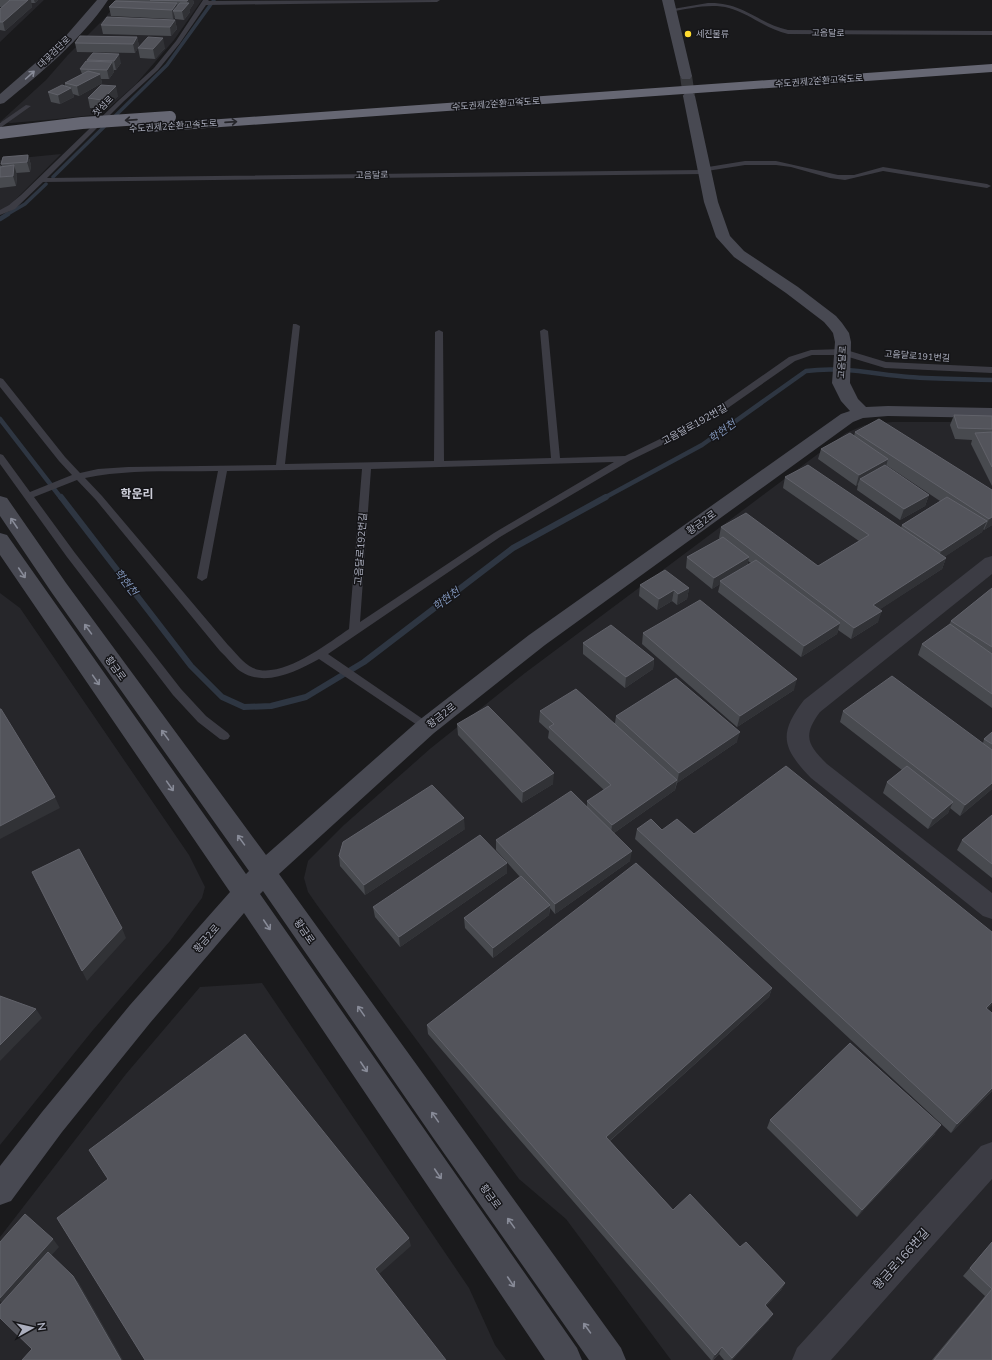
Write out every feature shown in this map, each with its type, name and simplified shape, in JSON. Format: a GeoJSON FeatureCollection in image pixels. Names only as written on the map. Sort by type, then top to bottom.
{"type":"FeatureCollection","features":[{"type":"Feature","properties":{"kind":"highway","name":"수도권제2순환고속도로"},"geometry":{"type":"LineString","coordinates":[[0,133],[82,123],[170,116],[682,83],[992,60]]}},
{"type":"Feature","properties":{"kind":"highway","name":"수도권제2순환고속도로"},"geometry":{"type":"LineString","coordinates":[[0,142],[51,136],[151,128],[992,68]]}},
{"type":"Feature","properties":{"kind":"street","name":"대곶검단로"},"geometry":{"type":"LineString","coordinates":[[0,100],[50,57],[90,17],[103,0]]}},
{"type":"Feature","properties":{"kind":"street","name":"고음달로"},"geometry":{"type":"LineString","coordinates":[[669,5],[686,76]]}},
{"type":"Feature","properties":{"kind":"street","name":"고음달로"},"geometry":{"type":"LineString","coordinates":[[689,96],[711,202],[723,237],[739,254],[792,290],[830,319],[841,333],[842,363],[840,383],[844,392],[861,413]]}},
{"type":"Feature","properties":{"kind":"street","name":"황금2로"},"geometry":{"type":"LineString","coordinates":[[0,1190],[52,1122],[140,1014],[264,872],[426,727],[537,640],[789,458],[847,418],[861,413],[888,411],[992,413]]}},
{"type":"Feature","properties":{"kind":"street","name":"황금로"},"geometry":{"type":"LineString","coordinates":[[0,502],[59,588],[264,872],[444,1129],[610,1360]]}},
{"type":"Feature","properties":{"kind":"street"},"geometry":{"type":"LineString","coordinates":[[0,540],[245,893],[565,1360]]}},
{"type":"Feature","properties":{"kind":"street"},"geometry":{"type":"LineString","coordinates":[[992,563],[812,706],[802,718],[796,731],[797,742],[805,757],[819,771],[992,908]]}},
{"type":"Feature","properties":{"kind":"street","name":"황금로166번길"},"geometry":{"type":"LineString","coordinates":[[809,1360],[992,1157]]}},
{"type":"Feature","properties":{"kind":"lane"},"geometry":{"type":"LineString","coordinates":[[206,1],[437,0]]}},
{"type":"Feature","properties":{"kind":"lane","name":"첫섬로"},"geometry":{"type":"LineString","coordinates":[[0,213],[12,207],[156,69],[178,42],[206,1]]}},
{"type":"Feature","properties":{"kind":"lane","name":"고음달로"},"geometry":{"type":"LineString","coordinates":[[669,5],[727,6],[746,13],[777,30],[788,32],[992,33]]}},
{"type":"Feature","properties":{"kind":"lane"},"geometry":{"type":"LineString","coordinates":[[0,126],[28,106]]}},
{"type":"Feature","properties":{"kind":"lane","name":"고음달로"},"geometry":{"type":"LineString","coordinates":[[40,180],[704,171],[737,164],[764,162],[787,164],[826,175],[846,178],[856,177],[883,169],[987,186]]}},
{"type":"Feature","properties":{"kind":"lane"},"geometry":{"type":"LineString","coordinates":[[280,467],[296,326]]}},
{"type":"Feature","properties":{"kind":"lane"},"geometry":{"type":"LineString","coordinates":[[544,331],[556,461]]}},
{"type":"Feature","properties":{"kind":"lane"},"geometry":{"type":"LineString","coordinates":[[439,332],[439,463]]}},
{"type":"Feature","properties":{"kind":"lane","name":"고음달로192번길"},"geometry":{"type":"LineString","coordinates":[[32,494],[74,478],[98,472],[128,470],[366,466],[627,459],[702,422],[792,359],[811,353],[842,363]]}},
{"type":"Feature","properties":{"kind":"lane","name":"고음달로191번길"},"geometry":{"type":"LineString","coordinates":[[842,363],[992,370]]}},
{"type":"Feature","properties":{"kind":"lane"},"geometry":{"type":"LineString","coordinates":[[0,381],[69,468],[74,478],[224,648],[245,668],[260,673],[275,674],[298,666],[320,654],[497,535],[627,459]]}},
{"type":"Feature","properties":{"kind":"lane"},"geometry":{"type":"LineString","coordinates":[[0,457],[32,494],[71,555],[177,692],[202,719],[224,736]]}},
{"type":"Feature","properties":{"kind":"lane","name":"고음달로192번길"},"geometry":{"type":"LineString","coordinates":[[354,632],[366,466]]}},
{"type":"Feature","properties":{"kind":"lane"},"geometry":{"type":"LineString","coordinates":[[202,578],[223,469]]}},
{"type":"Feature","properties":{"kind":"lane"},"geometry":{"type":"LineString","coordinates":[[320,654],[426,727]]}},
{"type":"Feature","properties":{"kind":"shaded area"},"geometry":{"type":"Polygon","coordinates":[[[0,0],[44,0],[0,42],[0,0]]]}},
{"type":"Feature","properties":{"kind":"shaded area"},"geometry":{"type":"Polygon","coordinates":[[[119,0],[202,0],[174,40],[136,84],[102,114],[11,123],[0,122],[46,80],[67,56],[105,18],[119,0]]]}},
{"type":"Feature","properties":{"kind":"shaded area"},"geometry":{"type":"Polygon","coordinates":[[[61,154],[12,203],[0,211],[0,160],[61,154]]]}},
{"type":"Feature","properties":{"kind":"shaded area"},"geometry":{"type":"Polygon","coordinates":[[[892,422],[992,422],[992,1360],[671,1360],[566,1219],[519,1179],[317,905],[308,892],[304,878],[308,861],[344,825],[431,748],[525,673],[846,433],[865,425],[892,422]]]}},
{"type":"Feature","properties":{"kind":"shaded area"},"geometry":{"type":"Polygon","coordinates":[[[0,593],[20,608],[189,855],[205,887],[202,898],[170,941],[93,1030],[0,1145],[0,593]]]}},
{"type":"Feature","properties":{"kind":"shaded area"},"geometry":{"type":"Polygon","coordinates":[[[262,983],[469,1288],[495,1345],[506,1360],[0,1360],[0,1237],[126,1074],[200,987],[262,983]]]}},
{"type":"Feature","properties":{"kind":"building"},"geometry":{"type":"Polygon","coordinates":[[[10,0],[28,0],[3,22],[0,22],[0,9],[10,0]]]}},
{"type":"Feature","properties":{"kind":"building"},"geometry":{"type":"Polygon","coordinates":[[[150,0],[188,0],[187,1],[150,0]]]}},
{"type":"Feature","properties":{"kind":"building"},"geometry":{"type":"Polygon","coordinates":[[[115,1],[177,3],[172,10],[109,7],[115,1]]]}},
{"type":"Feature","properties":{"kind":"building"},"geometry":{"type":"Polygon","coordinates":[[[180,3],[189,3],[182,11],[173,11],[180,3]]]}},
{"type":"Feature","properties":{"kind":"building"},"geometry":{"type":"Polygon","coordinates":[[[107,17],[175,20],[170,27],[101,25],[107,17]]]}},
{"type":"Feature","properties":{"kind":"building"},"geometry":{"type":"Polygon","coordinates":[[[80,36],[137,37],[133,44],[75,43],[80,36]]]}},
{"type":"Feature","properties":{"kind":"building"},"geometry":{"type":"Polygon","coordinates":[[[148,37],[163,38],[153,49],[138,48],[148,37]]]}},
{"type":"Feature","properties":{"kind":"building"},"geometry":{"type":"Polygon","coordinates":[[[93,53],[119,54],[114,61],[87,60],[93,53]]]}},
{"type":"Feature","properties":{"kind":"building"},"geometry":{"type":"Polygon","coordinates":[[[86,61],[112,62],[107,70],[80,69],[86,61]]]}},
{"type":"Feature","properties":{"kind":"building"},"geometry":{"type":"Polygon","coordinates":[[[88,71],[100,74],[77,86],[65,83],[88,71]]]}},
{"type":"Feature","properties":{"kind":"building"},"geometry":{"type":"Polygon","coordinates":[[[62,85],[71,88],[58,95],[48,92],[62,85]]]}},
{"type":"Feature","properties":{"kind":"building"},"geometry":{"type":"Polygon","coordinates":[[[101,85],[116,86],[102,100],[88,98],[101,85]]]}},
{"type":"Feature","properties":{"kind":"building"},"geometry":{"type":"Polygon","coordinates":[[[28,155],[27,162],[1,164],[3,157],[28,155]]]}},
{"type":"Feature","properties":{"kind":"building"},"geometry":{"type":"Polygon","coordinates":[[[14,165],[13,176],[0,177],[0,167],[14,165]]]}},
{"type":"Feature","properties":{"kind":"building"},"geometry":{"type":"Polygon","coordinates":[[[954,415],[992,416],[992,429],[958,428],[954,415]]]}},
{"type":"Feature","properties":{"kind":"building"},"geometry":{"type":"Polygon","coordinates":[[[879,419],[992,490],[992,517],[989,519],[855,432],[879,419]]]}},
{"type":"Feature","properties":{"kind":"building"},"geometry":{"type":"Polygon","coordinates":[[[992,432],[992,467],[975,433],[992,432]]]}},
{"type":"Feature","properties":{"kind":"building"},"geometry":{"type":"Polygon","coordinates":[[[850,433],[888,459],[859,475],[821,449],[850,433]]]}},
{"type":"Feature","properties":{"kind":"building"},"geometry":{"type":"Polygon","coordinates":[[[808,465],[946,558],[873,605],[882,611],[854,628],[721,527],[746,513],[818,566],[869,535],[785,477],[808,465]]]}},
{"type":"Feature","properties":{"kind":"building"},"geometry":{"type":"Polygon","coordinates":[[[885,465],[929,495],[904,509],[860,479],[885,465]]]}},
{"type":"Feature","properties":{"kind":"building"},"geometry":{"type":"Polygon","coordinates":[[[947,497],[987,521],[941,551],[902,525],[947,497]]]}},
{"type":"Feature","properties":{"kind":"building"},"geometry":{"type":"Polygon","coordinates":[[[723,537],[749,557],[714,578],[687,557],[723,537]]]}},
{"type":"Feature","properties":{"kind":"building"},"geometry":{"type":"Polygon","coordinates":[[[756,560],[840,623],[804,646],[720,581],[756,560]]]}},
{"type":"Feature","properties":{"kind":"building"},"geometry":{"type":"Polygon","coordinates":[[[665,570],[689,588],[678,594],[674,590],[659,599],[640,585],[665,570]]]}},
{"type":"Feature","properties":{"kind":"building"},"geometry":{"type":"Polygon","coordinates":[[[992,588],[992,647],[951,621],[992,588]]]}},
{"type":"Feature","properties":{"kind":"building"},"geometry":{"type":"Polygon","coordinates":[[[700,600],[797,679],[740,716],[643,633],[700,600]]]}},
{"type":"Feature","properties":{"kind":"building"},"geometry":{"type":"Polygon","coordinates":[[[950,624],[992,654],[992,694],[922,644],[950,624]]]}},
{"type":"Feature","properties":{"kind":"building"},"geometry":{"type":"Polygon","coordinates":[[[611,625],[654,659],[626,677],[583,643],[611,625]]]}},
{"type":"Feature","properties":{"kind":"building"},"geometry":{"type":"Polygon","coordinates":[[[892,676],[992,750],[992,783],[965,805],[843,711],[892,676]]]}},
{"type":"Feature","properties":{"kind":"building"},"geometry":{"type":"Polygon","coordinates":[[[676,678],[740,732],[679,773],[616,716],[676,678]]]}},
{"type":"Feature","properties":{"kind":"building"},"geometry":{"type":"Polygon","coordinates":[[[576,689],[677,780],[612,825],[587,801],[611,785],[549,727],[554,724],[540,711],[576,689]]]}},
{"type":"Feature","properties":{"kind":"building"},"geometry":{"type":"Polygon","coordinates":[[[488,706],[554,773],[523,792],[457,724],[488,706]]]}},
{"type":"Feature","properties":{"kind":"building"},"geometry":{"type":"Polygon","coordinates":[[[0,709],[55,797],[0,826],[0,709]]]}},
{"type":"Feature","properties":{"kind":"building"},"geometry":{"type":"Polygon","coordinates":[[[992,732],[992,744],[984,739],[992,732]]]}},
{"type":"Feature","properties":{"kind":"building"},"geometry":{"type":"Polygon","coordinates":[[[786,766],[992,932],[992,1002],[986,1008],[992,1013],[992,1088],[957,1124],[637,829],[651,819],[662,830],[677,819],[694,834],[786,766]]]}},
{"type":"Feature","properties":{"kind":"building"},"geometry":{"type":"Polygon","coordinates":[[[907,766],[953,802],[933,819],[887,782],[907,766]]]}},
{"type":"Feature","properties":{"kind":"building"},"geometry":{"type":"Polygon","coordinates":[[[432,785],[464,818],[364,885],[339,856],[343,842],[432,785]]]}},
{"type":"Feature","properties":{"kind":"building"},"geometry":{"type":"Polygon","coordinates":[[[571,791],[632,851],[555,904],[496,840],[571,791]]]}},
{"type":"Feature","properties":{"kind":"building"},"geometry":{"type":"Polygon","coordinates":[[[992,815],[992,864],[962,840],[992,815]]]}},
{"type":"Feature","properties":{"kind":"building"},"geometry":{"type":"Polygon","coordinates":[[[480,835],[507,863],[399,937],[373,907],[480,835]]]}},
{"type":"Feature","properties":{"kind":"building"},"geometry":{"type":"Polygon","coordinates":[[[79,849],[122,928],[82,971],[32,872],[79,849]]]}},
{"type":"Feature","properties":{"kind":"building"},"geometry":{"type":"Polygon","coordinates":[[[636,863],[772,988],[606,1137],[673,1210],[690,1194],[740,1247],[746,1242],[785,1283],[765,1305],[773,1314],[732,1358],[722,1347],[715,1355],[427,1025],[636,863]]]}},
{"type":"Feature","properties":{"kind":"building"},"geometry":{"type":"Polygon","coordinates":[[[521,876],[550,905],[493,948],[464,918],[521,876]]]}},
{"type":"Feature","properties":{"kind":"building"},"geometry":{"type":"Polygon","coordinates":[[[0,996],[36,1009],[0,1045],[0,996]]]}},
{"type":"Feature","properties":{"kind":"building"},"geometry":{"type":"Polygon","coordinates":[[[245,1034],[409,1238],[375,1269],[446,1360],[145,1360],[57,1218],[108,1179],[89,1150],[245,1034]]]}},
{"type":"Feature","properties":{"kind":"building"},"geometry":{"type":"Polygon","coordinates":[[[850,1043],[941,1125],[862,1210],[770,1120],[850,1043]]]}},
{"type":"Feature","properties":{"kind":"building"},"geometry":{"type":"Polygon","coordinates":[[[25,1214],[53,1239],[0,1298],[0,1242],[25,1214]]]}},
{"type":"Feature","properties":{"kind":"building"},"geometry":{"type":"Polygon","coordinates":[[[992,1242],[992,1289],[970,1268],[992,1242]]]}},
{"type":"Feature","properties":{"kind":"building"},"geometry":{"type":"Polygon","coordinates":[[[48,1252],[73,1276],[121,1360],[22,1360],[32,1349],[0,1318],[0,1305],[48,1252]]]}},
{"type":"Feature","properties":{"kind":"building"},"geometry":{"type":"Polygon","coordinates":[[[992,1289],[992,1360],[934,1360],[992,1289]]]}},
{"type":"Feature","properties":{"kind":"waterway"},"geometry":{"type":"LineString","coordinates":[[53,177],[167,65],[214,0]]}},
{"type":"Feature","properties":{"kind":"waterway"},"geometry":{"type":"LineString","coordinates":[[6,215],[25,204],[46,184]]}},
{"type":"Feature","properties":{"kind":"waterway"},"geometry":{"type":"LineString","coordinates":[[0,219],[8,214]]}},
{"type":"Feature","properties":{"kind":"waterway","name":"학현천"},"geometry":{"type":"LineString","coordinates":[[604,498],[702,445],[806,371],[832,369],[909,377],[992,380]]}},
{"type":"Feature","properties":{"kind":"waterway","name":"학현천"},"geometry":{"type":"LineString","coordinates":[[0,419],[61,498]]}},
{"type":"Feature","properties":{"kind":"waterway","name":"학현천"},"geometry":{"type":"LineString","coordinates":[[61,497],[191,666],[222,697],[244,707],[271,706],[306,697],[364,662],[513,548],[606,497]]}},
{"type":"Feature","properties":{"kind":"tunnel"},"geometry":{"type":"LineString","coordinates":[[686,76],[689,96]]}},
{"type":"Feature","properties":{"kind":"place","name":"세진물류"},"geometry":{"type":"Point","coordinates":[688,34]}},
{"type":"Feature","properties":{"kind":"district","name":"학운리"},"geometry":{"type":"Point","coordinates":[137,494]}}]}
